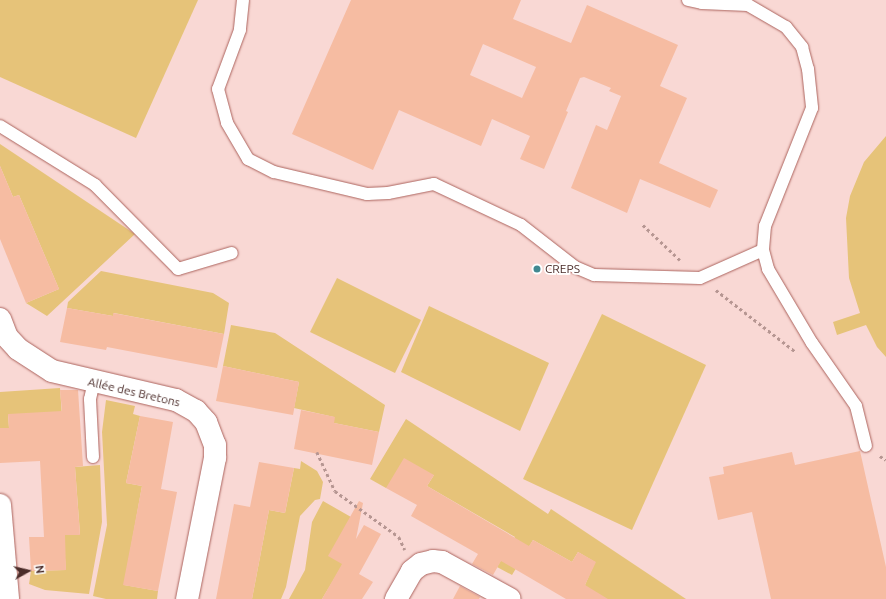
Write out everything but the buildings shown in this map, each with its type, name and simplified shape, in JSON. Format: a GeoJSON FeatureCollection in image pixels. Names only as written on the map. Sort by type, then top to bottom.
{"type":"FeatureCollection","features":[{"type":"Feature","properties":{"kind":"street","name":"Allée des Bretons"},"geometry":{"type":"LineString","coordinates":[[2,334],[26,356],[52,371],[176,400],[196,412],[210,430],[215,445],[215,458],[187,599]]}},
{"type":"Feature","properties":{"kind":"street"},"geometry":{"type":"LineString","coordinates":[[0,504],[8,599]]}},
{"type":"Feature","properties":{"kind":"street"},"geometry":{"type":"LineString","coordinates":[[396,599],[415,568],[433,561],[442,562],[510,599]]}},
{"type":"Feature","properties":{"kind":"lane"},"geometry":{"type":"LineString","coordinates":[[243,0],[240,30],[218,89],[227,123],[248,159],[274,172],[367,194],[388,193],[434,184],[521,225],[575,267],[594,275],[700,278],[763,250]]}},
{"type":"Feature","properties":{"kind":"lane"},"geometry":{"type":"LineString","coordinates":[[688,0],[702,4],[748,5],[786,27],[802,46],[808,70],[812,108],[765,226],[763,250],[768,269],[856,406],[866,446]]}},
{"type":"Feature","properties":{"kind":"lane"},"geometry":{"type":"LineString","coordinates":[[0,126],[94,185],[178,269],[232,253]]}},
{"type":"Feature","properties":{"kind":"lane"},"geometry":{"type":"LineString","coordinates":[[93,457],[90,399],[94,382]]}},
{"type":"Feature","properties":{"kind":"path"},"geometry":{"type":"LineString","coordinates":[[642,225],[700,278],[808,361],[827,363]]}},
{"type":"Feature","properties":{"kind":"path"},"geometry":{"type":"LineString","coordinates":[[317,452],[335,491],[399,537],[415,568]]}},
{"type":"Feature","properties":{"kind":"shaded area"},"geometry":{"type":"Polygon","coordinates":[[[0,0],[198,0],[136,138],[0,77],[0,0]]]}},
{"type":"Feature","properties":{"kind":"shaded area"},"geometry":{"type":"Polygon","coordinates":[[[886,136],[886,357],[877,347],[866,325],[837,335],[833,322],[860,313],[849,278],[846,218],[850,196],[864,162],[886,136]]]}},
{"type":"Feature","properties":{"kind":"shaded area"},"geometry":{"type":"Polygon","coordinates":[[[0,144],[135,234],[47,316],[26,303],[59,289],[19,195],[13,197],[0,166],[0,144]]]}},
{"type":"Feature","properties":{"kind":"shaded area"},"geometry":{"type":"Polygon","coordinates":[[[101,271],[213,293],[229,303],[224,334],[114,313],[113,316],[67,308],[68,302],[101,271]]]}},
{"type":"Feature","properties":{"kind":"shaded area"},"geometry":{"type":"Polygon","coordinates":[[[337,278],[421,320],[395,373],[310,332],[337,278]]]}},
{"type":"Feature","properties":{"kind":"shaded area"},"geometry":{"type":"Polygon","coordinates":[[[429,306],[549,363],[520,431],[401,372],[429,306]]]}},
{"type":"Feature","properties":{"kind":"shaded area"},"geometry":{"type":"Polygon","coordinates":[[[602,314],[706,365],[632,530],[523,479],[602,314]]]}},
{"type":"Feature","properties":{"kind":"shaded area"},"geometry":{"type":"Polygon","coordinates":[[[231,325],[275,333],[385,405],[379,432],[334,423],[334,417],[294,408],[299,382],[223,366],[231,325]]]}},
{"type":"Feature","properties":{"kind":"shaded area"},"geometry":{"type":"Polygon","coordinates":[[[60,388],[64,446],[8,415],[9,428],[0,428],[0,392],[60,388]]]}},
{"type":"Feature","properties":{"kind":"shaded area"},"geometry":{"type":"Polygon","coordinates":[[[106,400],[135,406],[133,414],[140,416],[126,483],[142,486],[124,585],[158,591],[157,599],[106,599],[93,596],[107,525],[102,432],[106,400]]]}},
{"type":"Feature","properties":{"kind":"shaded area"},"geometry":{"type":"Polygon","coordinates":[[[406,419],[548,514],[551,509],[686,599],[590,599],[585,585],[595,562],[578,552],[572,562],[533,540],[512,575],[497,567],[515,537],[427,486],[434,475],[386,488],[370,479],[406,419]]]}},
{"type":"Feature","properties":{"kind":"shaded area"},"geometry":{"type":"Polygon","coordinates":[[[301,461],[317,471],[323,482],[320,499],[315,500],[300,516],[286,587],[281,599],[252,599],[269,510],[285,513],[294,468],[300,469],[301,461]]]}},
{"type":"Feature","properties":{"kind":"shaded area"},"geometry":{"type":"Polygon","coordinates":[[[100,465],[102,522],[89,594],[45,590],[29,584],[31,571],[66,570],[63,535],[80,534],[75,467],[100,465]]]}},
{"type":"Feature","properties":{"kind":"shaded area"},"geometry":{"type":"Polygon","coordinates":[[[323,501],[351,517],[343,564],[322,599],[289,599],[305,570],[312,522],[323,501]]]}},
{"type":"Feature","properties":{"kind":"place","name":"CREPS"},"geometry":{"type":"Point","coordinates":[537,269]}}]}
